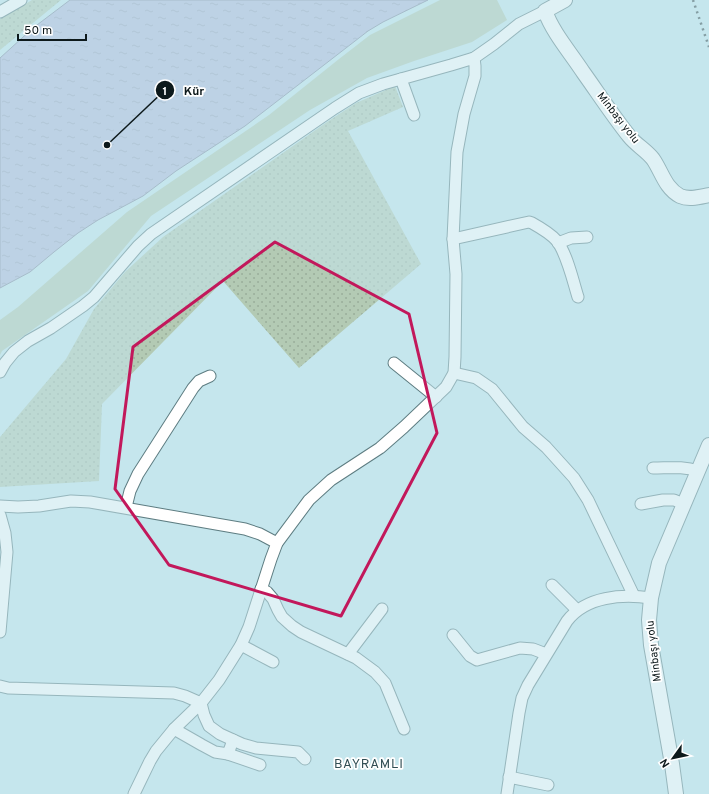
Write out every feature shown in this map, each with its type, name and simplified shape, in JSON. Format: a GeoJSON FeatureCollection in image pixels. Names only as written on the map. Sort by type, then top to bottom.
{"type":"FeatureCollection","features":[{"type":"Feature","properties":{"kind":"street"},"geometry":{"type":"LineString","coordinates":[[0,12],[21,0]]}},
{"type":"Feature","properties":{"kind":"street"},"geometry":{"type":"LineString","coordinates":[[0,372],[14,352],[28,341],[51,328],[94,298],[138,246],[151,234],[334,108],[359,93],[383,84],[474,58],[519,24],[564,0]]}},
{"type":"Feature","properties":{"kind":"street","name":"Minbaşı yolu"},"geometry":{"type":"LineString","coordinates":[[544,11],[558,36],[623,128],[635,143],[653,160],[667,185],[679,195],[686,198],[695,198],[709,194]]}},
{"type":"Feature","properties":{"kind":"street"},"geometry":{"type":"LineString","coordinates":[[134,794],[150,760],[156,751],[174,729],[201,703],[219,680],[241,645],[249,627],[277,543],[309,500],[331,480],[380,448],[404,427],[446,387],[454,372],[456,274],[453,239],[457,152],[464,114],[476,76],[474,58]]}},
{"type":"Feature","properties":{"kind":"street"},"geometry":{"type":"LineString","coordinates":[[401,79],[414,115]]}},
{"type":"Feature","properties":{"kind":"street"},"geometry":{"type":"LineString","coordinates":[[453,239],[528,222],[532,223],[553,237],[558,243],[564,255],[578,297]]}},
{"type":"Feature","properties":{"kind":"street"},"geometry":{"type":"LineString","coordinates":[[558,243],[572,238],[587,237]]}},
{"type":"Feature","properties":{"kind":"street"},"geometry":{"type":"LineString","coordinates":[[394,363],[436,397]]}},
{"type":"Feature","properties":{"kind":"street"},"geometry":{"type":"LineString","coordinates":[[454,372],[476,378],[492,389],[523,428],[546,447],[574,478],[588,500],[634,596]]}},
{"type":"Feature","properties":{"kind":"street"},"geometry":{"type":"LineString","coordinates":[[126,507],[130,491],[138,474],[194,388],[200,381],[210,376]]}},
{"type":"Feature","properties":{"kind":"street","name":"Minbaşı yolu"},"geometry":{"type":"LineString","coordinates":[[676,794],[651,645],[649,620],[651,598],[659,563],[709,445]]}},
{"type":"Feature","properties":{"kind":"street"},"geometry":{"type":"LineString","coordinates":[[653,468],[679,467],[698,471]]}},
{"type":"Feature","properties":{"kind":"street"},"geometry":{"type":"LineString","coordinates":[[641,504],[663,500],[674,500],[684,504]]}},
{"type":"Feature","properties":{"kind":"street"},"geometry":{"type":"LineString","coordinates":[[0,506],[18,507],[71,501],[90,502],[126,507],[245,529],[260,534],[277,543]]}},
{"type":"Feature","properties":{"kind":"street"},"geometry":{"type":"LineString","coordinates":[[0,515],[5,533],[7,552],[0,632]]}},
{"type":"Feature","properties":{"kind":"street"},"geometry":{"type":"LineString","coordinates":[[552,585],[577,610]]}},
{"type":"Feature","properties":{"kind":"street"},"geometry":{"type":"LineString","coordinates":[[261,588],[273,599],[282,617],[292,626],[301,632],[356,658],[375,672],[385,683],[404,729]]}},
{"type":"Feature","properties":{"kind":"street"},"geometry":{"type":"LineString","coordinates":[[507,794],[522,698],[546,654],[567,621],[577,610],[601,600],[623,596],[651,598]]}},
{"type":"Feature","properties":{"kind":"street"},"geometry":{"type":"LineString","coordinates":[[348,654],[382,609]]}},
{"type":"Feature","properties":{"kind":"street"},"geometry":{"type":"LineString","coordinates":[[454,635],[470,656],[477,660],[520,648],[533,649],[546,654]]}},
{"type":"Feature","properties":{"kind":"street"},"geometry":{"type":"LineString","coordinates":[[241,645],[273,662]]}},
{"type":"Feature","properties":{"kind":"street"},"geometry":{"type":"LineString","coordinates":[[0,686],[8,688],[174,693],[201,703]]}},
{"type":"Feature","properties":{"kind":"street"},"geometry":{"type":"LineString","coordinates":[[201,703],[209,726],[220,734],[242,744],[256,748],[298,752],[305,759]]}},
{"type":"Feature","properties":{"kind":"street"},"geometry":{"type":"LineString","coordinates":[[174,729],[215,752],[228,754],[260,765]]}},
{"type":"Feature","properties":{"kind":"street"},"geometry":{"type":"LineString","coordinates":[[228,754],[233,740]]}},
{"type":"Feature","properties":{"kind":"street"},"geometry":{"type":"LineString","coordinates":[[509,777],[548,785]]}},
{"type":"Feature","properties":{"kind":"highlighted area"},"geometry":{"type":"Polygon","coordinates":[[[275,242],[409,314],[437,433],[341,616],[169,565],[115,489],[133,347],[275,242]]]}},
{"type":"Feature","properties":{"kind":"green space"},"geometry":{"type":"Polygon","coordinates":[[[32,0],[61,0],[0,50],[0,19],[32,0]]]}},
{"type":"Feature","properties":{"kind":"green space"},"geometry":{"type":"Polygon","coordinates":[[[440,0],[497,0],[507,20],[472,42],[367,78],[310,110],[151,216],[88,291],[2,351],[0,355],[0,320],[18,307],[127,212],[269,115],[370,35],[440,0]]]}},
{"type":"Feature","properties":{"kind":"green space"},"geometry":{"type":"Polygon","coordinates":[[[395,86],[403,107],[348,131],[421,264],[299,368],[223,281],[102,404],[99,481],[0,487],[0,437],[66,359],[94,309],[125,272],[163,237],[327,122],[356,103],[395,86]]]}},
{"type":"Feature","properties":{"kind":"water"},"geometry":{"type":"Polygon","coordinates":[[[70,0],[428,0],[368,31],[245,126],[176,171],[143,196],[98,220],[78,233],[30,272],[0,288],[0,58],[33,28],[70,0]]]}},
{"type":"Feature","properties":{"kind":"railway"},"geometry":{"type":"LineString","coordinates":[[693,0],[709,47]]}},
{"type":"Feature","properties":{"kind":"place","name":"Kür"},"geometry":{"type":"Point","coordinates":[107,145]}},
{"type":"Feature","properties":{"kind":"district","name":"BAYRAMLI"},"geometry":{"type":"Point","coordinates":[369,765]}}]}
